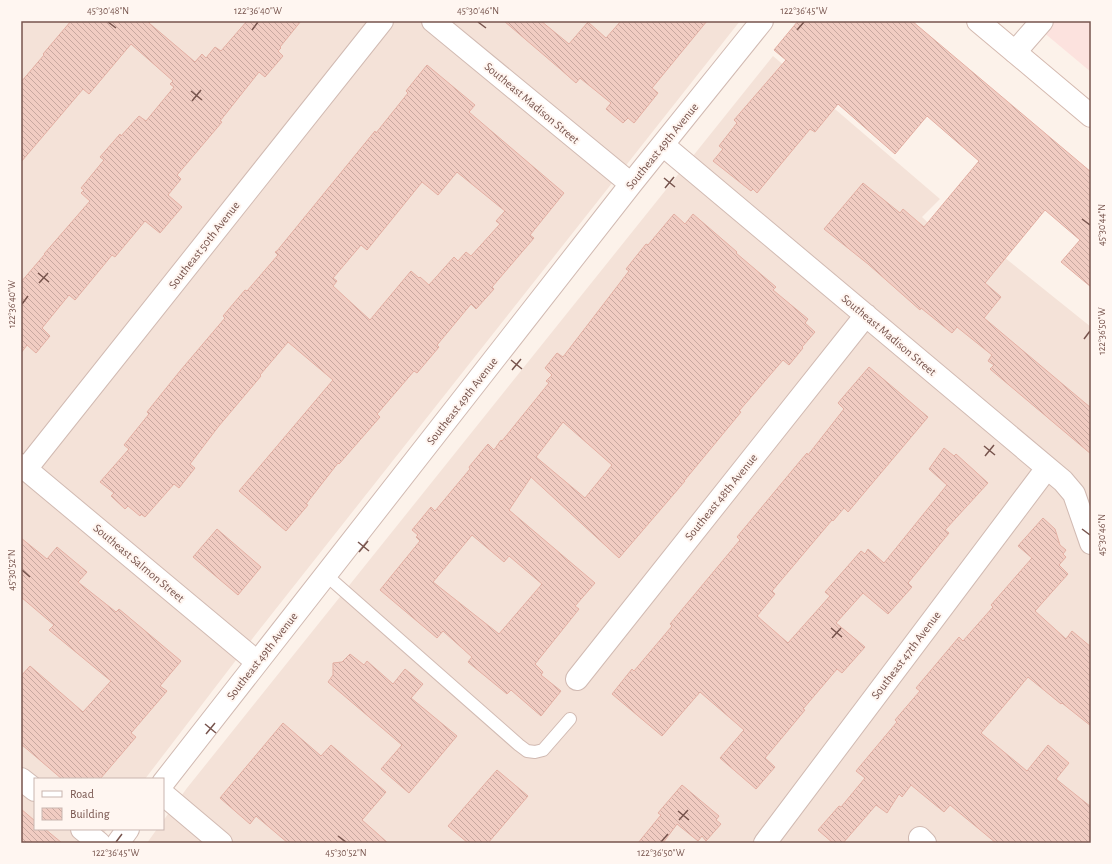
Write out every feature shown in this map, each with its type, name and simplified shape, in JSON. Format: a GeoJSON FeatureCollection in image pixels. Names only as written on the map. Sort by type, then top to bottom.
{"type":"FeatureCollection","features":[{"type":"Feature","properties":{"kind":"street","name":"Southeast 50th Avenue"},"geometry":{"type":"LineString","coordinates":[[23,467],[382,21]]}},
{"type":"Feature","properties":{"kind":"street","name":"Southeast Madison Street"},"geometry":{"type":"LineString","coordinates":[[433,21],[631,184]]}},
{"type":"Feature","properties":{"kind":"street","name":"Southeast 49th Avenue"},"geometry":{"type":"LineString","coordinates":[[164,782],[631,184],[762,21]]}},
{"type":"Feature","properties":{"kind":"street"},"geometry":{"type":"LineString","coordinates":[[978,21],[1091,116]]}},
{"type":"Feature","properties":{"kind":"street"},"geometry":{"type":"LineString","coordinates":[[1015,52],[1042,21]]}},
{"type":"Feature","properties":{"kind":"street","name":"Southeast Madison Street"},"geometry":{"type":"LineString","coordinates":[[662,145],[1063,481],[1074,494],[1091,543]]}},
{"type":"Feature","properties":{"kind":"street","name":"Southeast 48th Avenue"},"geometry":{"type":"LineString","coordinates":[[577,679],[866,315]]}},
{"type":"Feature","properties":{"kind":"street","name":"Southeast Salmon Street"},"geometry":{"type":"LineString","coordinates":[[23,467],[257,662]]}},
{"type":"Feature","properties":{"kind":"street","name":"Southeast 47th Avenue"},"geometry":{"type":"LineString","coordinates":[[765,843],[1047,468]]}},
{"type":"Feature","properties":{"kind":"street"},"geometry":{"type":"LineString","coordinates":[[21,779],[34,789]]}},
{"type":"Feature","properties":{"kind":"street"},"geometry":{"type":"LineString","coordinates":[[164,795],[221,843]]}},
{"type":"Feature","properties":{"kind":"street"},"geometry":{"type":"LineString","coordinates":[[83,830],[99,843]]}},
{"type":"Feature","properties":{"kind":"street"},"geometry":{"type":"LineString","coordinates":[[118,843],[127,830]]}},
{"type":"Feature","properties":{"kind":"lane"},"geometry":{"type":"LineString","coordinates":[[326,576],[518,745],[527,751],[535,752],[543,750],[570,718]]}},
{"type":"Feature","properties":{"kind":"shaded area"},"geometry":{"type":"Polygon","coordinates":[[[21,21],[740,21],[256,634],[146,778],[34,778],[34,830],[106,830],[96,843],[21,843],[21,21]]]}},
{"type":"Feature","properties":{"kind":"shaded area"},"geometry":{"type":"Polygon","coordinates":[[[1030,21],[1091,21],[1091,72],[1030,21]]]}},
{"type":"Feature","properties":{"kind":"shaded area"},"geometry":{"type":"Polygon","coordinates":[[[773,56],[940,199],[922,217],[953,247],[969,229],[1091,327],[1091,843],[147,843],[156,830],[164,830],[164,820],[187,788],[773,56]]]}},
{"type":"Feature","properties":{"kind":"building"},"geometry":{"type":"Polygon","coordinates":[[[71,21],[151,21],[149,23],[195,62],[202,54],[206,58],[215,47],[221,51],[247,21],[301,21],[280,47],[281,48],[278,51],[283,56],[265,77],[259,72],[220,121],[222,122],[177,175],[181,179],[168,195],[182,207],[160,233],[145,221],[115,257],[112,255],[75,300],[69,295],[42,328],[50,336],[36,353],[27,345],[21,353],[21,282],[90,201],[81,193],[84,190],[81,188],[104,160],[100,157],[120,134],[121,136],[139,116],[146,121],[174,87],[170,84],[173,81],[131,44],[89,94],[83,89],[21,162],[21,82],[71,21]]]}},
{"type":"Feature","properties":{"kind":"building"},"geometry":{"type":"Polygon","coordinates":[[[504,21],[541,21],[569,44],[588,22],[606,38],[621,21],[707,21],[652,88],[658,93],[634,123],[628,118],[623,123],[606,109],[611,103],[580,78],[576,83],[504,21]]]}},
{"type":"Feature","properties":{"kind":"building"},"geometry":{"type":"Polygon","coordinates":[[[798,21],[912,21],[1091,172],[1091,287],[1061,262],[1080,240],[1045,210],[985,283],[1001,297],[984,318],[1091,408],[1091,454],[990,369],[994,365],[988,361],[992,355],[957,327],[952,333],[921,308],[920,310],[868,264],[824,229],[863,183],[900,213],[903,209],[924,227],[979,161],[927,116],[895,154],[838,104],[815,132],[810,129],[757,193],[753,189],[751,191],[713,161],[723,149],[719,146],[737,123],[734,120],[786,60],[774,50],[798,21]]]}},
{"type":"Feature","properties":{"kind":"building"},"geometry":{"type":"Polygon","coordinates":[[[427,65],[475,105],[469,112],[564,193],[530,235],[534,238],[492,287],[494,289],[476,309],[471,304],[437,345],[439,347],[417,373],[414,371],[377,414],[380,417],[339,464],[338,463],[306,504],[308,505],[286,531],[239,491],[333,380],[288,342],[218,427],[190,464],[195,468],[179,488],[174,484],[145,517],[141,514],[140,516],[128,506],[125,509],[111,496],[114,493],[100,482],[129,449],[124,445],[149,414],[147,412],[225,318],[223,316],[278,255],[275,252],[375,131],[376,133],[408,93],[406,91],[427,65]],[[457,172],[438,195],[422,182],[367,250],[361,245],[333,278],[337,281],[333,286],[370,320],[411,271],[429,285],[454,257],[458,261],[466,252],[471,256],[500,224],[496,221],[505,211],[457,172]]]}},
{"type":"Feature","properties":{"kind":"building"},"geometry":{"type":"Polygon","coordinates":[[[674,214],[685,224],[693,214],[776,287],[773,290],[808,319],[805,323],[815,332],[789,365],[783,360],[739,411],[741,412],[685,481],[619,558],[531,477],[509,510],[595,583],[575,606],[579,609],[535,664],[543,672],[541,675],[561,691],[541,716],[511,690],[507,694],[468,662],[472,657],[443,631],[437,638],[380,590],[420,541],[416,537],[418,535],[412,530],[431,507],[435,511],[470,469],[469,467],[488,444],[494,450],[501,440],[502,441],[549,383],[546,381],[552,375],[545,368],[557,353],[563,357],[629,271],[626,269],[646,244],[648,245],[674,214]],[[563,422],[536,457],[585,498],[612,465],[563,422]],[[472,535],[433,582],[499,634],[542,584],[509,556],[504,562],[472,535]]]}},
{"type":"Feature","properties":{"kind":"building"},"geometry":{"type":"Polygon","coordinates":[[[869,367],[928,417],[848,512],[844,508],[833,521],[832,520],[772,591],[775,594],[757,616],[788,643],[830,596],[825,592],[861,551],[865,554],[868,549],[884,563],[947,485],[929,469],[944,448],[954,456],[956,454],[988,483],[945,530],[949,533],[908,583],[912,587],[888,614],[863,593],[836,623],[865,647],[842,673],[837,669],[803,709],[805,710],[765,758],[775,767],[756,789],[720,758],[744,730],[700,692],[662,736],[612,694],[632,669],[634,671],[672,626],[670,624],[740,540],[737,537],[807,453],[808,455],[844,409],[838,403],[869,367]]]}},
{"type":"Feature","properties":{"kind":"building"},"geometry":{"type":"Polygon","coordinates":[[[1043,518],[1055,529],[1060,545],[1066,550],[1063,554],[1066,557],[1059,565],[1068,574],[1035,611],[1066,639],[1072,631],[1091,647],[1091,726],[1028,677],[981,733],[1027,771],[1048,745],[1069,763],[1056,779],[1091,807],[1091,843],[996,843],[950,805],[944,812],[911,785],[902,797],[899,794],[887,813],[876,805],[843,843],[833,843],[818,830],[839,806],[841,807],[865,778],[856,771],[897,722],[895,720],[920,691],[916,688],[959,637],[963,641],[993,607],[991,605],[1032,558],[1018,546],[1043,518]]]}},
{"type":"Feature","properties":{"kind":"building"},"geometry":{"type":"Polygon","coordinates":[[[217,529],[261,567],[238,595],[193,557],[217,529]]]}},
{"type":"Feature","properties":{"kind":"building"},"geometry":{"type":"Polygon","coordinates":[[[21,538],[47,559],[57,547],[87,572],[78,582],[116,612],[119,609],[181,661],[160,686],[167,691],[131,733],[136,737],[101,778],[61,778],[21,744],[21,676],[30,666],[83,712],[111,681],[49,630],[54,625],[21,597],[21,538]]]}},
{"type":"Feature","properties":{"kind":"building"},"geometry":{"type":"Polygon","coordinates":[[[350,654],[364,665],[367,661],[393,684],[405,669],[423,684],[411,698],[457,736],[409,793],[381,769],[402,745],[328,682],[333,675],[333,663],[342,662],[350,654]]]}},
{"type":"Feature","properties":{"kind":"building"},"geometry":{"type":"Polygon","coordinates":[[[283,723],[321,756],[331,745],[386,792],[362,820],[388,843],[288,843],[256,816],[250,824],[220,798],[283,723]]]}},
{"type":"Feature","properties":{"kind":"building"},"geometry":{"type":"Polygon","coordinates":[[[497,770],[528,796],[488,843],[468,843],[448,826],[497,770]]]}},
{"type":"Feature","properties":{"kind":"building"},"geometry":{"type":"Polygon","coordinates":[[[682,785],[719,816],[716,820],[721,824],[706,841],[702,836],[698,841],[677,824],[663,843],[638,843],[661,815],[658,813],[682,785]]]}},
{"type":"Feature","properties":{"kind":"building"},"geometry":{"type":"Polygon","coordinates":[[[21,809],[34,820],[34,830],[46,830],[62,843],[21,843],[21,809]]]}}]}
